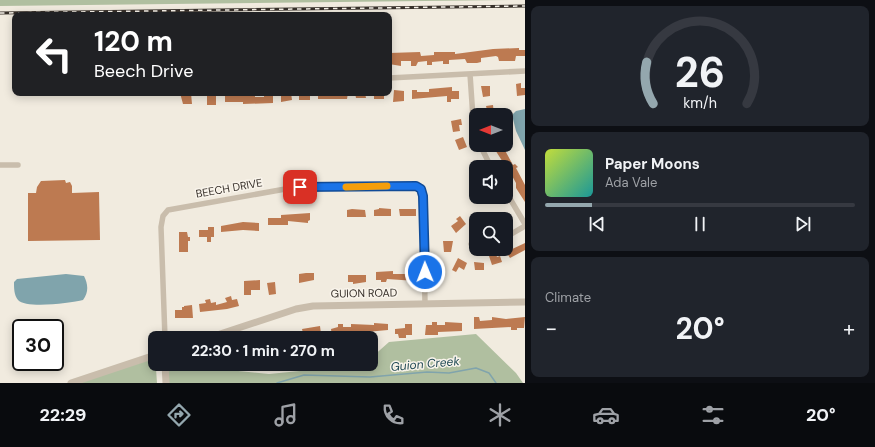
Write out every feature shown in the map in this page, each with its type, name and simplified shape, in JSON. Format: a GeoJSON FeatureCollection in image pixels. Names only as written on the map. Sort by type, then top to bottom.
{"type":"FeatureCollection","features":[{"type":"Feature","properties":{"kind":"street"},"geometry":{"type":"LineString","coordinates":[[392,78],[525,71]]}},
{"type":"Feature","properties":{"kind":"street"},"geometry":{"type":"LineString","coordinates":[[470,74],[472,108]]}},
{"type":"Feature","properties":{"kind":"street"},"geometry":{"type":"LineString","coordinates":[[0,165],[18,165]]}},
{"type":"Feature","properties":{"kind":"street","name":"BEECH DRIVE"},"geometry":{"type":"LineString","coordinates":[[165,331],[161,227],[163,216],[168,210],[292,188],[416,186],[421,189],[423,196],[425,303]]}},
{"type":"Feature","properties":{"kind":"street"},"geometry":{"type":"LineString","coordinates":[[513,204],[525,225],[513,233]]}},
{"type":"Feature","properties":{"kind":"street","name":"GUION ROAD"},"geometry":{"type":"LineString","coordinates":[[231,331],[311,306],[525,302]]}},
{"type":"Feature","properties":{"kind":"street"},"geometry":{"type":"LineString","coordinates":[[71,383],[148,357]]}},
{"type":"Feature","properties":{"kind":"street"},"geometry":{"type":"LineString","coordinates":[[165,371],[166,383]]}},
{"type":"Feature","properties":{"kind":"green space"},"geometry":{"type":"Polygon","coordinates":[[[0,0],[514,0],[0,6],[0,0]]]}},
{"type":"Feature","properties":{"kind":"green space"},"geometry":{"type":"Polygon","coordinates":[[[476,334],[516,373],[523,383],[166,383],[167,371],[239,371],[269,374],[300,371],[378,371],[378,352],[389,342],[476,334]]]}},
{"type":"Feature","properties":{"kind":"green space"},"geometry":{"type":"Polygon","coordinates":[[[148,357],[148,371],[156,371],[157,383],[70,383],[148,357]]]}},
{"type":"Feature","properties":{"kind":"water"},"geometry":{"type":"Polygon","coordinates":[[[525,109],[525,150],[516,131],[513,119],[513,114],[516,111],[525,109]]]}},
{"type":"Feature","properties":{"kind":"water"},"geometry":{"type":"Polygon","coordinates":[[[66,274],[84,276],[87,288],[83,300],[69,303],[39,305],[23,303],[18,300],[16,296],[14,282],[17,279],[66,274]]]}},
{"type":"Feature","properties":{"kind":"building"},"geometry":{"type":"Polygon","coordinates":[[[519,48],[519,50],[525,50],[525,56],[516,56],[515,61],[499,61],[498,57],[496,56],[481,58],[481,62],[477,63],[467,63],[465,59],[449,60],[449,64],[443,64],[443,61],[432,62],[432,65],[427,65],[427,61],[418,62],[416,66],[411,66],[411,61],[401,61],[401,66],[392,64],[392,53],[420,52],[421,56],[434,55],[434,52],[455,52],[455,54],[493,49],[519,48]]]}},
{"type":"Feature","properties":{"kind":"building"},"geometry":{"type":"Polygon","coordinates":[[[521,83],[521,88],[525,88],[525,95],[517,96],[516,84],[521,83]]]}},
{"type":"Feature","properties":{"kind":"building"},"geometry":{"type":"Polygon","coordinates":[[[481,86],[490,86],[490,96],[483,97],[481,86]]]}},
{"type":"Feature","properties":{"kind":"building"},"geometry":{"type":"Polygon","coordinates":[[[452,87],[452,91],[459,91],[459,99],[451,99],[451,102],[447,102],[447,96],[412,99],[412,90],[417,90],[417,92],[429,92],[429,89],[452,87]]]}},
{"type":"Feature","properties":{"kind":"building"},"geometry":{"type":"Polygon","coordinates":[[[394,90],[404,91],[404,101],[393,102],[394,90]]]}},
{"type":"Feature","properties":{"kind":"building"},"geometry":{"type":"Polygon","coordinates":[[[181,96],[191,96],[192,104],[183,104],[181,96]]]}},
{"type":"Feature","properties":{"kind":"building"},"geometry":{"type":"Polygon","coordinates":[[[207,96],[216,96],[216,105],[207,105],[207,96]]]}},
{"type":"Feature","properties":{"kind":"building"},"geometry":{"type":"Polygon","coordinates":[[[225,96],[273,96],[273,103],[243,104],[243,102],[225,102],[225,96]]]}},
{"type":"Feature","properties":{"kind":"building"},"geometry":{"type":"Polygon","coordinates":[[[281,96],[291,96],[292,100],[281,102],[281,96]]]}},
{"type":"Feature","properties":{"kind":"building"},"geometry":{"type":"Polygon","coordinates":[[[299,96],[310,96],[310,100],[299,100],[299,96]]]}},
{"type":"Feature","properties":{"kind":"building"},"geometry":{"type":"Polygon","coordinates":[[[318,96],[348,96],[347,99],[318,99],[318,96]]]}},
{"type":"Feature","properties":{"kind":"building"},"geometry":{"type":"Polygon","coordinates":[[[356,96],[366,96],[366,98],[356,98],[356,96]]]}},
{"type":"Feature","properties":{"kind":"building"},"geometry":{"type":"Polygon","coordinates":[[[374,96],[384,96],[384,99],[374,99],[374,96]]]}},
{"type":"Feature","properties":{"kind":"building"},"geometry":{"type":"Polygon","coordinates":[[[493,105],[493,108],[486,108],[486,106],[493,105]]]}},
{"type":"Feature","properties":{"kind":"building"},"geometry":{"type":"Polygon","coordinates":[[[461,119],[462,125],[459,125],[460,131],[453,132],[451,121],[461,119]]]}},
{"type":"Feature","properties":{"kind":"building"},"geometry":{"type":"Polygon","coordinates":[[[463,137],[467,147],[459,150],[455,140],[463,137]]]}},
{"type":"Feature","properties":{"kind":"building"},"geometry":{"type":"Polygon","coordinates":[[[496,152],[506,152],[510,160],[502,160],[496,152]]]}},
{"type":"Feature","properties":{"kind":"building"},"geometry":{"type":"Polygon","coordinates":[[[515,164],[518,167],[516,168],[525,185],[525,202],[516,188],[516,183],[513,178],[513,165],[515,164]]]}},
{"type":"Feature","properties":{"kind":"building"},"geometry":{"type":"Polygon","coordinates":[[[65,180],[66,183],[70,182],[72,186],[72,193],[99,192],[100,240],[28,241],[28,193],[36,193],[37,187],[41,181],[65,180]]]}},
{"type":"Feature","properties":{"kind":"building"},"geometry":{"type":"Polygon","coordinates":[[[379,208],[391,209],[391,216],[374,216],[374,210],[379,208]]]}},
{"type":"Feature","properties":{"kind":"building"},"geometry":{"type":"Polygon","coordinates":[[[399,209],[416,209],[416,216],[400,216],[399,209]]]}},
{"type":"Feature","properties":{"kind":"building"},"geometry":{"type":"Polygon","coordinates":[[[347,210],[365,210],[366,217],[347,217],[347,210]]]}},
{"type":"Feature","properties":{"kind":"building"},"geometry":{"type":"Polygon","coordinates":[[[310,213],[310,220],[308,223],[288,221],[288,225],[268,225],[268,218],[281,218],[281,215],[310,213]]]}},
{"type":"Feature","properties":{"kind":"building"},"geometry":{"type":"Polygon","coordinates":[[[460,216],[466,224],[456,233],[451,226],[458,221],[456,219],[460,216]]]}},
{"type":"Feature","properties":{"kind":"building"},"geometry":{"type":"Polygon","coordinates":[[[243,222],[259,223],[259,231],[243,230],[221,232],[221,226],[243,222]]]}},
{"type":"Feature","properties":{"kind":"building"},"geometry":{"type":"Polygon","coordinates":[[[208,227],[214,227],[214,237],[211,237],[211,242],[207,242],[207,237],[199,237],[199,230],[208,230],[208,227]]]}},
{"type":"Feature","properties":{"kind":"building"},"geometry":{"type":"Polygon","coordinates":[[[179,232],[187,232],[188,237],[190,237],[190,241],[188,241],[188,252],[179,252],[179,232]]]}},
{"type":"Feature","properties":{"kind":"building"},"geometry":{"type":"Polygon","coordinates":[[[443,241],[453,241],[451,252],[444,252],[443,241]]]}},
{"type":"Feature","properties":{"kind":"building"},"geometry":{"type":"Polygon","coordinates":[[[525,243],[525,250],[510,258],[509,256],[513,256],[513,249],[525,243]]]}},
{"type":"Feature","properties":{"kind":"building"},"geometry":{"type":"Polygon","coordinates":[[[489,256],[500,256],[502,262],[492,265],[489,256]]]}},
{"type":"Feature","properties":{"kind":"building"},"geometry":{"type":"Polygon","coordinates":[[[458,258],[467,263],[464,270],[459,267],[456,272],[452,270],[458,258]]]}},
{"type":"Feature","properties":{"kind":"building"},"geometry":{"type":"Polygon","coordinates":[[[474,262],[484,263],[484,270],[475,270],[474,262]]]}},
{"type":"Feature","properties":{"kind":"building"},"geometry":{"type":"Polygon","coordinates":[[[410,266],[416,266],[416,281],[387,279],[386,282],[381,282],[381,280],[376,280],[376,272],[393,271],[393,274],[410,274],[410,266]]]}},
{"type":"Feature","properties":{"kind":"building"},"geometry":{"type":"Polygon","coordinates":[[[314,273],[314,280],[299,283],[299,274],[314,273]]]}},
{"type":"Feature","properties":{"kind":"building"},"geometry":{"type":"Polygon","coordinates":[[[348,275],[366,275],[366,282],[353,284],[353,282],[348,282],[348,275]]]}},
{"type":"Feature","properties":{"kind":"building"},"geometry":{"type":"Polygon","coordinates":[[[260,280],[260,290],[251,290],[251,295],[244,295],[244,281],[260,280]]]}},
{"type":"Feature","properties":{"kind":"building"},"geometry":{"type":"Polygon","coordinates":[[[275,282],[276,294],[269,295],[267,283],[275,282]]]}},
{"type":"Feature","properties":{"kind":"building"},"geometry":{"type":"Polygon","coordinates":[[[231,296],[232,300],[237,299],[239,306],[200,312],[199,304],[206,303],[205,300],[210,299],[211,303],[216,302],[216,305],[227,302],[225,298],[231,296]]]}},
{"type":"Feature","properties":{"kind":"building"},"geometry":{"type":"Polygon","coordinates":[[[192,305],[193,318],[175,318],[175,310],[182,310],[182,307],[184,306],[192,305]]]}},
{"type":"Feature","properties":{"kind":"building"},"geometry":{"type":"Polygon","coordinates":[[[474,317],[479,317],[480,321],[492,320],[492,317],[506,319],[525,317],[524,328],[517,328],[517,330],[511,330],[511,327],[474,329],[474,317]]]}},
{"type":"Feature","properties":{"kind":"building"},"geometry":{"type":"Polygon","coordinates":[[[432,322],[437,322],[437,325],[445,325],[445,322],[462,323],[462,331],[438,332],[438,335],[425,335],[426,325],[432,325],[432,322]]]}},
{"type":"Feature","properties":{"kind":"building"},"geometry":{"type":"Polygon","coordinates":[[[374,323],[388,324],[388,330],[331,331],[331,329],[338,327],[338,324],[343,324],[343,327],[351,327],[351,324],[374,325],[374,323]]]}},
{"type":"Feature","properties":{"kind":"building"},"geometry":{"type":"Polygon","coordinates":[[[405,324],[412,324],[412,335],[406,335],[406,338],[399,338],[398,334],[395,334],[395,329],[405,328],[405,324]]]}},
{"type":"Feature","properties":{"kind":"building"},"geometry":{"type":"Polygon","coordinates":[[[320,326],[321,331],[302,331],[302,329],[320,326]]]}},
{"type":"Feature","properties":{"kind":"waterway","name":"Guion Creek"},"geometry":{"type":"LineString","coordinates":[[277,383],[304,375],[370,377],[427,372],[449,373],[476,368],[489,373],[496,383]]}},
{"type":"Feature","properties":{"kind":"railway"},"geometry":{"type":"LineString","coordinates":[[75,12],[525,6]]}},
{"type":"Feature","properties":{"kind":"railway"},"geometry":{"type":"LineString","coordinates":[[0,13],[12,13]]}},
{"type":"Feature","properties":{"kind":"slow traffic"},"geometry":{"type":"LineString","coordinates":[[346,187],[387,186]]}},
{"type":"Feature","properties":{"kind":"route"},"geometry":{"type":"LineString","coordinates":[[300,187],[416,186],[421,189],[423,196],[425,272]]}}]}
